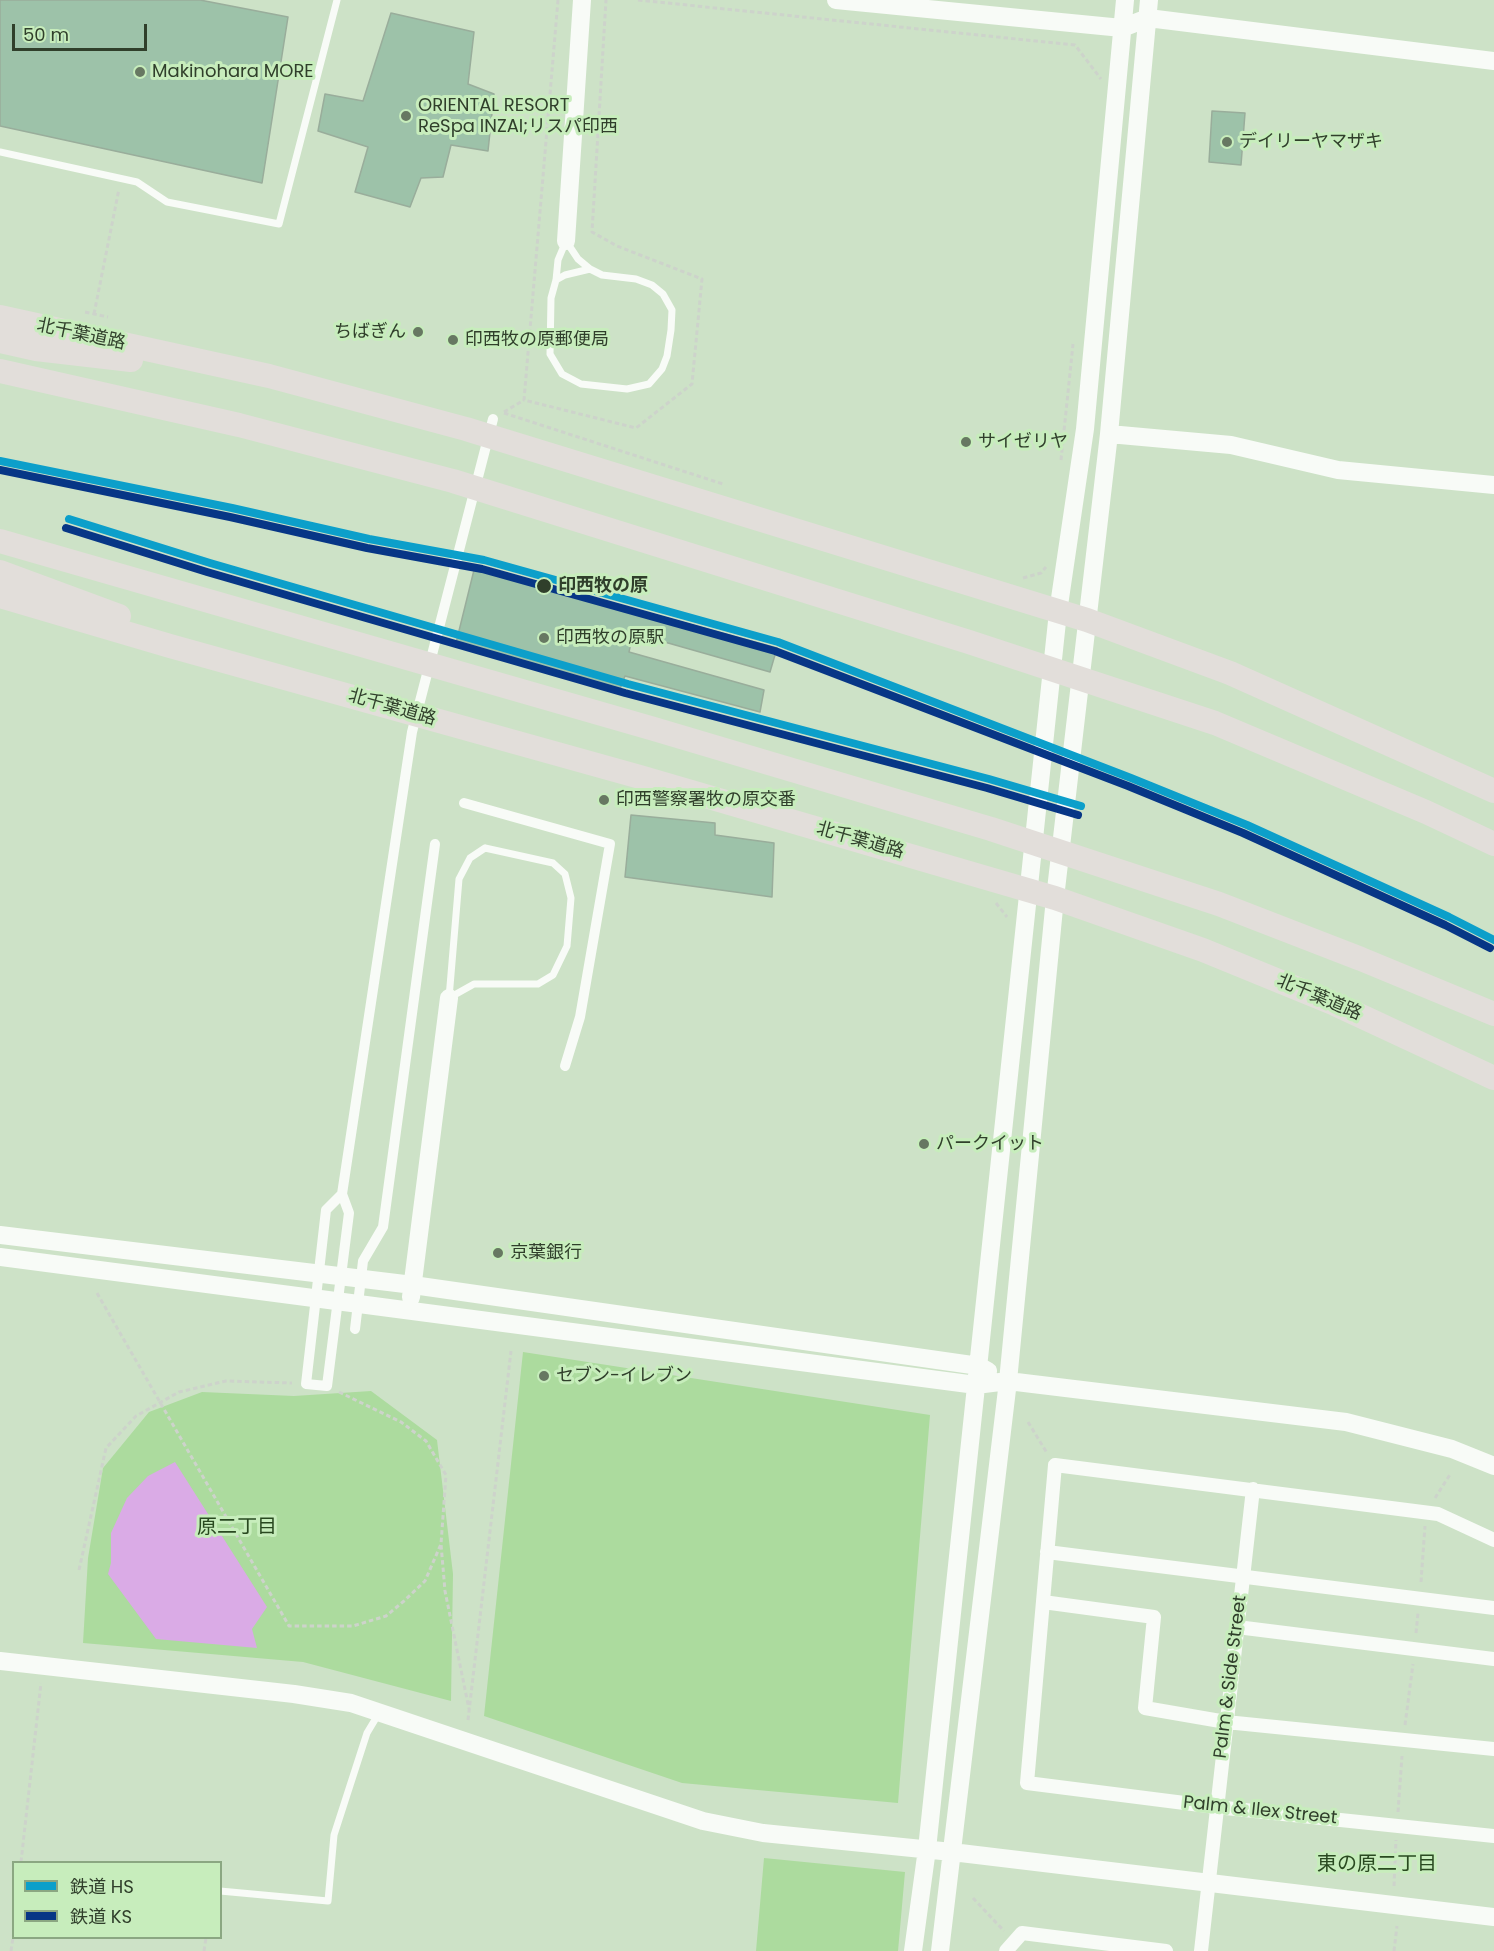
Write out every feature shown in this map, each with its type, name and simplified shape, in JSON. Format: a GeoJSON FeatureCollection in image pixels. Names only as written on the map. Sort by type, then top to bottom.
{"type":"FeatureCollection","features":[{"type":"Feature","properties":{"kind":"highway","name":"北千葉道路"},"geometry":{"type":"LineString","coordinates":[[0,317],[269,376],[466,429],[1230,673],[1494,791]]}},
{"type":"Feature","properties":{"kind":"highway"},"geometry":{"type":"LineString","coordinates":[[0,341],[36,349],[269,376]]}},
{"type":"Feature","properties":{"kind":"highway"},"geometry":{"type":"LineString","coordinates":[[0,371],[239,425],[453,481],[957,638],[1215,723],[1426,812],[1494,844]]}},
{"type":"Feature","properties":{"kind":"highway"},"geometry":{"type":"LineString","coordinates":[[0,541],[598,713],[991,830],[1219,904],[1494,1014]]}},
{"type":"Feature","properties":{"kind":"highway"},"geometry":{"type":"LineString","coordinates":[[0,572],[127,619],[170,646]]}},
{"type":"Feature","properties":{"kind":"highway","name":"北千葉道路"},"geometry":{"type":"LineString","coordinates":[[0,596],[170,646],[1056,894],[1203,950],[1324,1000],[1494,1078]]}},
{"type":"Feature","properties":{"kind":"street"},"geometry":{"type":"LineString","coordinates":[[566,241],[582,0]]}},
{"type":"Feature","properties":{"kind":"street"},"geometry":{"type":"LineString","coordinates":[[836,0],[1122,28],[1148,9]]}},
{"type":"Feature","properties":{"kind":"street"},"geometry":{"type":"LineString","coordinates":[[1107,0],[1125,1],[1148,9],[1494,62]]}},
{"type":"Feature","properties":{"kind":"street"},"geometry":{"type":"LineString","coordinates":[[913,1951],[927,1849],[1058,618],[1085,429],[1125,1]]}},
{"type":"Feature","properties":{"kind":"street"},"geometry":{"type":"LineString","coordinates":[[940,1951],[1008,1381],[1056,894],[1109,434],[1148,9]]}},
{"type":"Feature","properties":{"kind":"street"},"geometry":{"type":"LineString","coordinates":[[342,1194],[326,1210],[306,1384],[327,1386],[349,1213],[342,1194],[412,732],[493,419]]}},
{"type":"Feature","properties":{"kind":"street"},"geometry":{"type":"LineString","coordinates":[[1109,434],[1231,445],[1338,470],[1494,485]]}},
{"type":"Feature","properties":{"kind":"street"},"geometry":{"type":"LineString","coordinates":[[464,804],[609,844],[580,1017],[565,1066]]}},
{"type":"Feature","properties":{"kind":"street"},"geometry":{"type":"LineString","coordinates":[[355,1329],[363,1261],[383,1227],[435,843]]}},
{"type":"Feature","properties":{"kind":"street"},"geometry":{"type":"LineString","coordinates":[[409,1311],[449,998]]}},
{"type":"Feature","properties":{"kind":"street"},"geometry":{"type":"LineString","coordinates":[[0,1234],[413,1285],[979,1366],[1008,1381]]}},
{"type":"Feature","properties":{"kind":"street"},"geometry":{"type":"LineString","coordinates":[[0,1257],[976,1385],[1008,1381],[1346,1422],[1452,1449],[1494,1466]]}},
{"type":"Feature","properties":{"kind":"street"},"geometry":{"type":"LineString","coordinates":[[1494,1540],[1438,1514],[1055,1465],[1043,1602],[1154,1617],[1145,1708],[1226,1722],[1494,1749]]}},
{"type":"Feature","properties":{"kind":"street","name":"Palm & Side Street"},"geometry":{"type":"LineString","coordinates":[[1201,1951],[1253,1489]]}},
{"type":"Feature","properties":{"kind":"street"},"geometry":{"type":"LineString","coordinates":[[1047,1552],[1494,1608]]}},
{"type":"Feature","properties":{"kind":"street","name":"Palm & Ilex Street"},"geometry":{"type":"LineString","coordinates":[[1043,1602],[1027,1783],[1216,1807],[1494,1836]]}},
{"type":"Feature","properties":{"kind":"street"},"geometry":{"type":"LineString","coordinates":[[1237,1627],[1415,1651],[1494,1659]]}},
{"type":"Feature","properties":{"kind":"street"},"geometry":{"type":"LineString","coordinates":[[0,1660],[294,1694],[351,1703],[703,1821],[763,1833],[927,1849],[1494,1917]]}},
{"type":"Feature","properties":{"kind":"street"},"geometry":{"type":"LineString","coordinates":[[1010,1946],[1022,1933],[1166,1951]]}},
{"type":"Feature","properties":{"kind":"lane"},"geometry":{"type":"LineString","coordinates":[[0,152],[137,182],[167,202],[279,224],[336,0]]}},
{"type":"Feature","properties":{"kind":"lane"},"geometry":{"type":"LineString","coordinates":[[566,241],[578,260],[590,269],[602,275],[636,279],[652,285],[663,294],[672,310],[667,356],[662,369],[649,384],[627,389],[580,384],[562,374],[550,354],[551,298],[558,260],[566,241]]}},
{"type":"Feature","properties":{"kind":"lane"},"geometry":{"type":"LineString","coordinates":[[556,280],[565,275],[590,269]]}},
{"type":"Feature","properties":{"kind":"lane"},"geometry":{"type":"LineString","coordinates":[[485,848],[553,863],[565,874],[571,898],[567,946],[553,975],[538,984],[474,984],[449,998],[459,879],[470,858],[485,848]]}},
{"type":"Feature","properties":{"kind":"lane"},"geometry":{"type":"LineString","coordinates":[[222,1891],[328,1901],[334,1834],[368,1733],[379,1713]]}},
{"type":"Feature","properties":{"kind":"path"},"geometry":{"type":"LineString","coordinates":[[524,400],[558,0]]}},
{"type":"Feature","properties":{"kind":"path"},"geometry":{"type":"LineString","coordinates":[[493,419],[524,400],[636,428],[692,384],[702,279],[617,246],[591,232],[606,0]]}},
{"type":"Feature","properties":{"kind":"path"},"geometry":{"type":"LineString","coordinates":[[638,0],[1075,45],[1102,80]]}},
{"type":"Feature","properties":{"kind":"path"},"geometry":{"type":"LineString","coordinates":[[94,314],[122,178]]}},
{"type":"Feature","properties":{"kind":"path"},"geometry":{"type":"LineString","coordinates":[[1060,469],[1074,339]]}},
{"type":"Feature","properties":{"kind":"path"},"geometry":{"type":"LineString","coordinates":[[503,412],[731,487]]}},
{"type":"Feature","properties":{"kind":"path"},"geometry":{"type":"LineString","coordinates":[[1016,580],[1041,573],[1049,563]]}},
{"type":"Feature","properties":{"kind":"path"},"geometry":{"type":"LineString","coordinates":[[97,1293],[289,1626],[353,1626],[386,1616],[425,1581],[441,1544]]}},
{"type":"Feature","properties":{"kind":"path"},"geometry":{"type":"LineString","coordinates":[[468,1720],[510,1351]]}},
{"type":"Feature","properties":{"kind":"path"},"geometry":{"type":"LineString","coordinates":[[79,1570],[106,1448],[136,1416],[179,1392],[226,1381],[306,1384]]}},
{"type":"Feature","properties":{"kind":"path"},"geometry":{"type":"LineString","coordinates":[[327,1386],[401,1422],[426,1441],[446,1475],[441,1544],[445,1591],[469,1708]]}},
{"type":"Feature","properties":{"kind":"path"},"geometry":{"type":"LineString","coordinates":[[1028,1422],[1055,1465]]}},
{"type":"Feature","properties":{"kind":"path"},"geometry":{"type":"LineString","coordinates":[[1394,1886],[1403,1741],[1415,1651],[1426,1512],[1451,1473]]}},
{"type":"Feature","properties":{"kind":"path"},"geometry":{"type":"LineString","coordinates":[[21,1861],[41,1678]]}},
{"type":"Feature","properties":{"kind":"path"},"geometry":{"type":"LineString","coordinates":[[973,1898],[1010,1946]]}},
{"type":"Feature","properties":{"kind":"path"},"geometry":{"type":"LineString","coordinates":[[1394,1951],[1397,1926]]}},
{"type":"Feature","properties":{"kind":"green space"},"geometry":{"type":"Polygon","coordinates":[[[523,1352],[930,1415],[898,1803],[682,1783],[484,1716],[523,1352]]]}},
{"type":"Feature","properties":{"kind":"green space"},"geometry":{"type":"Polygon","coordinates":[[[371,1391],[437,1440],[453,1574],[451,1701],[303,1662],[83,1643],[88,1558],[103,1468],[149,1412],[202,1392],[294,1396],[371,1391]]]}},
{"type":"Feature","properties":{"kind":"green space"},"geometry":{"type":"Polygon","coordinates":[[[764,1858],[905,1872],[898,1951],[756,1951],[764,1858]]]}},
{"type":"Feature","properties":{"kind":"shaded area"},"geometry":{"type":"Polygon","coordinates":[[[175,1462],[267,1607],[252,1629],[257,1648],[156,1639],[108,1574],[111,1563],[111,1533],[127,1498],[148,1476],[175,1462]]]}},
{"type":"Feature","properties":{"kind":"building","name":"Makinohara MORE"},"geometry":{"type":"Polygon","coordinates":[[[0,0],[200,0],[288,17],[262,183],[0,126],[0,0]]]}},
{"type":"Feature","properties":{"kind":"building","name":"ORIENTAL RESORT ReSpa INZAI;リスパ印西"},"geometry":{"type":"Polygon","coordinates":[[[391,13],[474,32],[468,84],[494,94],[488,151],[451,145],[443,177],[421,178],[410,207],[355,192],[368,147],[318,131],[325,94],[363,101],[391,13]]]}},
{"type":"Feature","properties":{"kind":"building"},"geometry":{"type":"Polygon","coordinates":[[[1212,111],[1245,113],[1241,165],[1209,162],[1212,111]]]}},
{"type":"Feature","properties":{"kind":"building","name":"印西牧の原駅"},"geometry":{"type":"Polygon","coordinates":[[[475,566],[777,648],[770,672],[633,633],[629,652],[764,690],[760,712],[625,676],[620,689],[456,643],[475,566]]]}},
{"type":"Feature","properties":{"kind":"building"},"geometry":{"type":"Polygon","coordinates":[[[631,815],[715,823],[715,835],[774,843],[772,897],[625,877],[631,815]]]}},
{"type":"Feature","properties":{"kind":"rail line","name":"HS"},"geometry":{"type":"LineString","coordinates":[[0,461],[232,508],[369,539],[484,560],[778,642],[1247,825],[1449,917],[1494,940]]}},
{"type":"Feature","properties":{"kind":"rail line","name":"KS"},"geometry":{"type":"LineString","coordinates":[[0,470],[230,517],[367,548],[482,569],[775,651],[1128,786],[1243,833],[1445,925],[1490,948]]}},
{"type":"Feature","properties":{"kind":"rail line","name":"HS"},"geometry":{"type":"LineString","coordinates":[[69,519],[210,563],[628,684],[989,779],[1081,806]]}},
{"type":"Feature","properties":{"kind":"rail line","name":"KS"},"geometry":{"type":"LineString","coordinates":[[66,528],[207,572],[625,693],[987,788],[1078,815]]}},
{"type":"Feature","properties":{"kind":"place","name":"Makinohara MORE"},"geometry":{"type":"Point","coordinates":[140,72]}},
{"type":"Feature","properties":{"kind":"place","name":"ORIENTAL RESORT ReSpa INZAI;リスパ印西"},"geometry":{"type":"Point","coordinates":[406,116]}},
{"type":"Feature","properties":{"kind":"place","name":"デイリーヤマザキ"},"geometry":{"type":"Point","coordinates":[1227,142]}},
{"type":"Feature","properties":{"kind":"place","name":"ちばぎん"},"geometry":{"type":"Point","coordinates":[418,332]}},
{"type":"Feature","properties":{"kind":"place","name":"印西牧の原郵便局"},"geometry":{"type":"Point","coordinates":[453,340]}},
{"type":"Feature","properties":{"kind":"place","name":"サイゼリヤ"},"geometry":{"type":"Point","coordinates":[966,442]}},
{"type":"Feature","properties":{"kind":"place","name":"印西牧の原"},"geometry":{"type":"Point","coordinates":[544,586]}},
{"type":"Feature","properties":{"kind":"place","name":"印西牧の原駅"},"geometry":{"type":"Point","coordinates":[544,638]}},
{"type":"Feature","properties":{"kind":"place","name":"印西警察署牧の原交番"},"geometry":{"type":"Point","coordinates":[604,800]}},
{"type":"Feature","properties":{"kind":"place","name":"パークイット"},"geometry":{"type":"Point","coordinates":[924,1144]}},
{"type":"Feature","properties":{"kind":"place","name":"京葉銀行"},"geometry":{"type":"Point","coordinates":[498,1253]}},
{"type":"Feature","properties":{"kind":"place","name":"セブン-イレブン"},"geometry":{"type":"Point","coordinates":[544,1376]}},
{"type":"Feature","properties":{"kind":"district","name":"原二丁目"},"geometry":{"type":"Point","coordinates":[237,1528]}},
{"type":"Feature","properties":{"kind":"district","name":"東の原二丁目"},"geometry":{"type":"Point","coordinates":[1377,1865]}}]}
